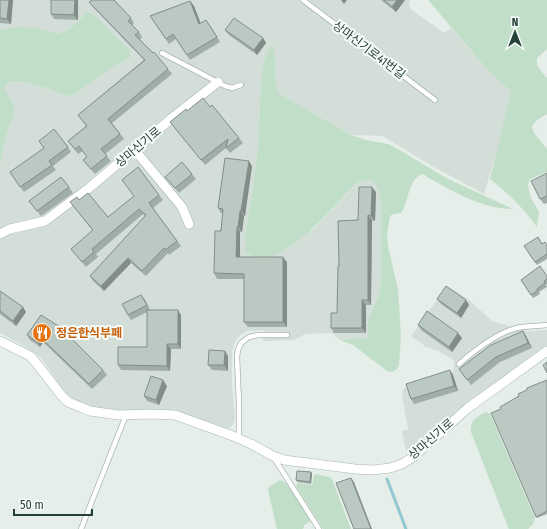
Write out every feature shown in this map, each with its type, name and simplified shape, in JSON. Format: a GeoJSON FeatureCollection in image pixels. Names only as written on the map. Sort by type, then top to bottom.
{"type":"FeatureCollection","features":[{"type":"Feature","properties":{"kind":"street","name":"상마신기로"},"geometry":{"type":"LineString","coordinates":[[0,234],[10,229],[45,221],[89,188],[134,149],[218,82]]}},
{"type":"Feature","properties":{"kind":"street"},"geometry":{"type":"LineString","coordinates":[[134,149],[182,207],[189,224]]}},
{"type":"Feature","properties":{"kind":"street","name":"상마신기로"},"geometry":{"type":"LineString","coordinates":[[0,341],[30,356],[68,402],[90,411],[126,415],[175,415],[239,439],[284,460],[373,470],[390,468],[402,464],[413,457],[468,408],[547,351]]}},
{"type":"Feature","properties":{"kind":"lane","name":"상마신기로41번길"},"geometry":{"type":"LineString","coordinates":[[303,0],[435,100]]}},
{"type":"Feature","properties":{"kind":"lane"},"geometry":{"type":"LineString","coordinates":[[162,53],[232,88],[241,85]]}},
{"type":"Feature","properties":{"kind":"lane"},"geometry":{"type":"LineString","coordinates":[[458,364],[478,349],[513,330],[522,327],[547,326]]}},
{"type":"Feature","properties":{"kind":"lane"},"geometry":{"type":"LineString","coordinates":[[239,439],[237,357],[241,343],[249,337],[258,335],[288,335]]}},
{"type":"Feature","properties":{"kind":"lane"},"geometry":{"type":"LineString","coordinates":[[81,529],[126,415]]}},
{"type":"Feature","properties":{"kind":"lane"},"geometry":{"type":"LineString","coordinates":[[273,456],[319,529]]}},
{"type":"Feature","properties":{"kind":"shaded area"},"geometry":{"type":"Polygon","coordinates":[[[0,0],[410,0],[409,5],[412,10],[444,33],[451,28],[485,67],[511,92],[499,144],[484,194],[432,166],[383,136],[351,135],[278,93],[268,50],[261,81],[258,145],[253,189],[245,234],[311,231],[357,183],[364,180],[370,180],[375,183],[379,189],[381,201],[381,280],[379,295],[368,320],[368,338],[340,340],[332,333],[305,334],[294,340],[263,341],[264,330],[247,331],[242,334],[238,337],[234,344],[232,353],[232,383],[235,417],[234,423],[230,428],[224,428],[172,410],[110,410],[81,403],[65,393],[41,358],[24,346],[0,333],[0,164],[7,132],[15,107],[3,89],[6,84],[11,81],[23,82],[46,88],[66,96],[73,95],[111,68],[130,58],[86,12],[80,21],[75,25],[58,34],[0,30],[0,0]]]}},
{"type":"Feature","properties":{"kind":"shaded area"},"geometry":{"type":"Polygon","coordinates":[[[447,286],[468,299],[492,321],[526,331],[547,330],[547,347],[472,399],[415,449],[406,451],[402,431],[408,429],[402,396],[403,390],[407,386],[454,371],[454,360],[438,351],[426,347],[411,336],[447,286]]]}},
{"type":"Feature","properties":{"kind":"green space"},"geometry":{"type":"Polygon","coordinates":[[[428,0],[547,0],[547,49],[537,58],[537,66],[547,78],[547,114],[537,120],[532,126],[534,133],[547,149],[547,172],[530,179],[528,185],[531,198],[539,212],[537,227],[515,202],[490,179],[511,92],[485,67],[428,0]]]}},
{"type":"Feature","properties":{"kind":"green space"},"geometry":{"type":"Polygon","coordinates":[[[86,12],[92,13],[130,51],[130,58],[111,68],[73,95],[66,96],[46,88],[23,82],[11,81],[7,84],[4,89],[15,107],[7,132],[0,164],[0,30],[20,27],[35,28],[58,34],[74,25],[86,12]]]}},
{"type":"Feature","properties":{"kind":"green space"},"geometry":{"type":"Polygon","coordinates":[[[272,44],[275,55],[276,86],[278,93],[351,135],[366,140],[388,144],[448,179],[513,209],[489,206],[466,198],[422,174],[414,181],[401,213],[390,216],[387,235],[388,246],[398,289],[401,336],[399,365],[396,370],[392,372],[387,371],[353,345],[340,340],[368,338],[368,320],[379,295],[381,280],[381,201],[379,191],[375,183],[368,180],[357,183],[321,220],[290,247],[274,255],[259,257],[246,252],[245,234],[253,189],[258,145],[261,81],[264,62],[268,50],[272,44]]]}},
{"type":"Feature","properties":{"kind":"green space"},"geometry":{"type":"Polygon","coordinates":[[[486,412],[490,414],[535,518],[533,524],[528,529],[509,529],[471,432],[474,419],[486,412]]]}},
{"type":"Feature","properties":{"kind":"green space"},"geometry":{"type":"Polygon","coordinates":[[[316,474],[332,479],[351,529],[323,529],[296,486],[298,483],[312,485],[316,474]]]}},
{"type":"Feature","properties":{"kind":"green space"},"geometry":{"type":"Polygon","coordinates":[[[280,480],[286,483],[310,518],[310,522],[304,525],[303,529],[277,529],[268,490],[269,487],[280,480]]]}},
{"type":"Feature","properties":{"kind":"building"},"geometry":{"type":"Polygon","coordinates":[[[0,0],[9,0],[7,19],[0,18],[0,0]]]}},
{"type":"Feature","properties":{"kind":"building"},"geometry":{"type":"Polygon","coordinates":[[[51,0],[75,0],[74,15],[51,14],[51,0]]]}},
{"type":"Feature","properties":{"kind":"building"},"geometry":{"type":"Polygon","coordinates":[[[92,0],[114,0],[131,18],[128,21],[139,32],[135,35],[153,53],[154,52],[168,69],[108,119],[120,134],[101,149],[107,156],[91,169],[83,160],[87,157],[79,146],[75,149],[68,141],[87,126],[78,115],[145,60],[89,2],[92,0]]]}},
{"type":"Feature","properties":{"kind":"building"},"geometry":{"type":"Polygon","coordinates":[[[384,0],[397,0],[392,7],[384,0]]]}},
{"type":"Feature","properties":{"kind":"building"},"geometry":{"type":"Polygon","coordinates":[[[190,1],[199,24],[206,20],[217,37],[187,55],[173,34],[166,39],[150,16],[190,1]]]}},
{"type":"Feature","properties":{"kind":"building"},"geometry":{"type":"Polygon","coordinates":[[[234,18],[263,38],[254,50],[225,30],[234,18]]]}},
{"type":"Feature","properties":{"kind":"building"},"geometry":{"type":"Polygon","coordinates":[[[203,98],[210,107],[212,105],[239,138],[226,148],[228,139],[201,160],[170,122],[203,98]]]}},
{"type":"Feature","properties":{"kind":"building"},"geometry":{"type":"Polygon","coordinates":[[[54,129],[68,147],[49,161],[52,165],[20,187],[10,172],[44,148],[39,141],[54,129]]]}},
{"type":"Feature","properties":{"kind":"building"},"geometry":{"type":"Polygon","coordinates":[[[225,158],[249,161],[237,227],[236,257],[283,257],[283,322],[244,322],[244,274],[214,273],[215,231],[221,231],[223,209],[218,208],[225,158]]]}},
{"type":"Feature","properties":{"kind":"building"},"geometry":{"type":"Polygon","coordinates":[[[182,162],[192,174],[175,188],[165,177],[182,162]]]}},
{"type":"Feature","properties":{"kind":"building"},"geometry":{"type":"Polygon","coordinates":[[[138,167],[159,195],[149,203],[177,241],[165,250],[164,248],[142,271],[128,258],[101,286],[90,276],[146,215],[139,209],[92,249],[94,252],[82,262],[71,249],[93,230],[70,202],[77,197],[79,200],[88,193],[108,217],[134,196],[122,180],[138,167]]]}},
{"type":"Feature","properties":{"kind":"building"},"geometry":{"type":"Polygon","coordinates":[[[547,173],[547,196],[540,199],[531,181],[547,173]]]}},
{"type":"Feature","properties":{"kind":"building"},"geometry":{"type":"Polygon","coordinates":[[[61,177],[69,187],[37,211],[29,201],[61,177]]]}},
{"type":"Feature","properties":{"kind":"building"},"geometry":{"type":"Polygon","coordinates":[[[359,187],[372,187],[371,216],[368,215],[368,300],[362,300],[362,328],[331,328],[331,313],[337,313],[339,266],[338,221],[358,220],[359,187]]]}},
{"type":"Feature","properties":{"kind":"building"},"geometry":{"type":"Polygon","coordinates":[[[538,237],[542,244],[545,242],[547,245],[547,254],[535,262],[524,246],[538,237]]]}},
{"type":"Feature","properties":{"kind":"building"},"geometry":{"type":"Polygon","coordinates":[[[540,266],[547,276],[547,279],[544,281],[545,283],[537,289],[538,290],[531,295],[521,280],[540,266]]]}},
{"type":"Feature","properties":{"kind":"building"},"geometry":{"type":"Polygon","coordinates":[[[446,286],[466,300],[457,313],[437,299],[446,286]]]}},
{"type":"Feature","properties":{"kind":"building"},"geometry":{"type":"Polygon","coordinates":[[[0,291],[23,307],[13,321],[0,311],[0,291]]]}},
{"type":"Feature","properties":{"kind":"building"},"geometry":{"type":"Polygon","coordinates":[[[141,295],[147,305],[128,315],[122,304],[141,295]]]}},
{"type":"Feature","properties":{"kind":"building"},"geometry":{"type":"Polygon","coordinates":[[[147,310],[178,310],[178,344],[167,344],[167,366],[118,365],[118,347],[147,347],[147,310]]]}},
{"type":"Feature","properties":{"kind":"building"},"geometry":{"type":"Polygon","coordinates":[[[427,311],[458,333],[449,347],[418,325],[427,311]]]}},
{"type":"Feature","properties":{"kind":"building"},"geometry":{"type":"Polygon","coordinates":[[[41,315],[60,327],[103,370],[89,384],[40,337],[37,342],[27,335],[41,315]]]}},
{"type":"Feature","properties":{"kind":"building"},"geometry":{"type":"Polygon","coordinates":[[[523,331],[528,343],[496,357],[467,380],[459,369],[491,345],[523,331]]]}},
{"type":"Feature","properties":{"kind":"building"},"geometry":{"type":"Polygon","coordinates":[[[209,350],[225,351],[224,365],[208,365],[209,350]]]}},
{"type":"Feature","properties":{"kind":"building"},"geometry":{"type":"Polygon","coordinates":[[[547,362],[547,373],[543,365],[547,362]]]}},
{"type":"Feature","properties":{"kind":"building"},"geometry":{"type":"Polygon","coordinates":[[[450,370],[454,386],[411,399],[406,384],[450,370]]]}},
{"type":"Feature","properties":{"kind":"building"},"geometry":{"type":"Polygon","coordinates":[[[151,376],[163,380],[156,400],[144,396],[151,376]]]}},
{"type":"Feature","properties":{"kind":"building"},"geometry":{"type":"Polygon","coordinates":[[[547,380],[547,511],[536,517],[491,413],[501,409],[500,407],[519,396],[518,394],[527,390],[527,388],[547,380]]]}},
{"type":"Feature","properties":{"kind":"building"},"geometry":{"type":"Polygon","coordinates":[[[297,471],[311,472],[310,482],[296,480],[297,471]]]}},
{"type":"Feature","properties":{"kind":"building"},"geometry":{"type":"Polygon","coordinates":[[[351,478],[371,529],[354,529],[336,483],[351,478]]]}},
{"type":"Feature","properties":{"kind":"waterway"},"geometry":{"type":"LineString","coordinates":[[387,479],[406,529]]}},
{"type":"Feature","properties":{"kind":"place","name":"정은한식부페"},"geometry":{"type":"Point","coordinates":[42,333]}}]}
